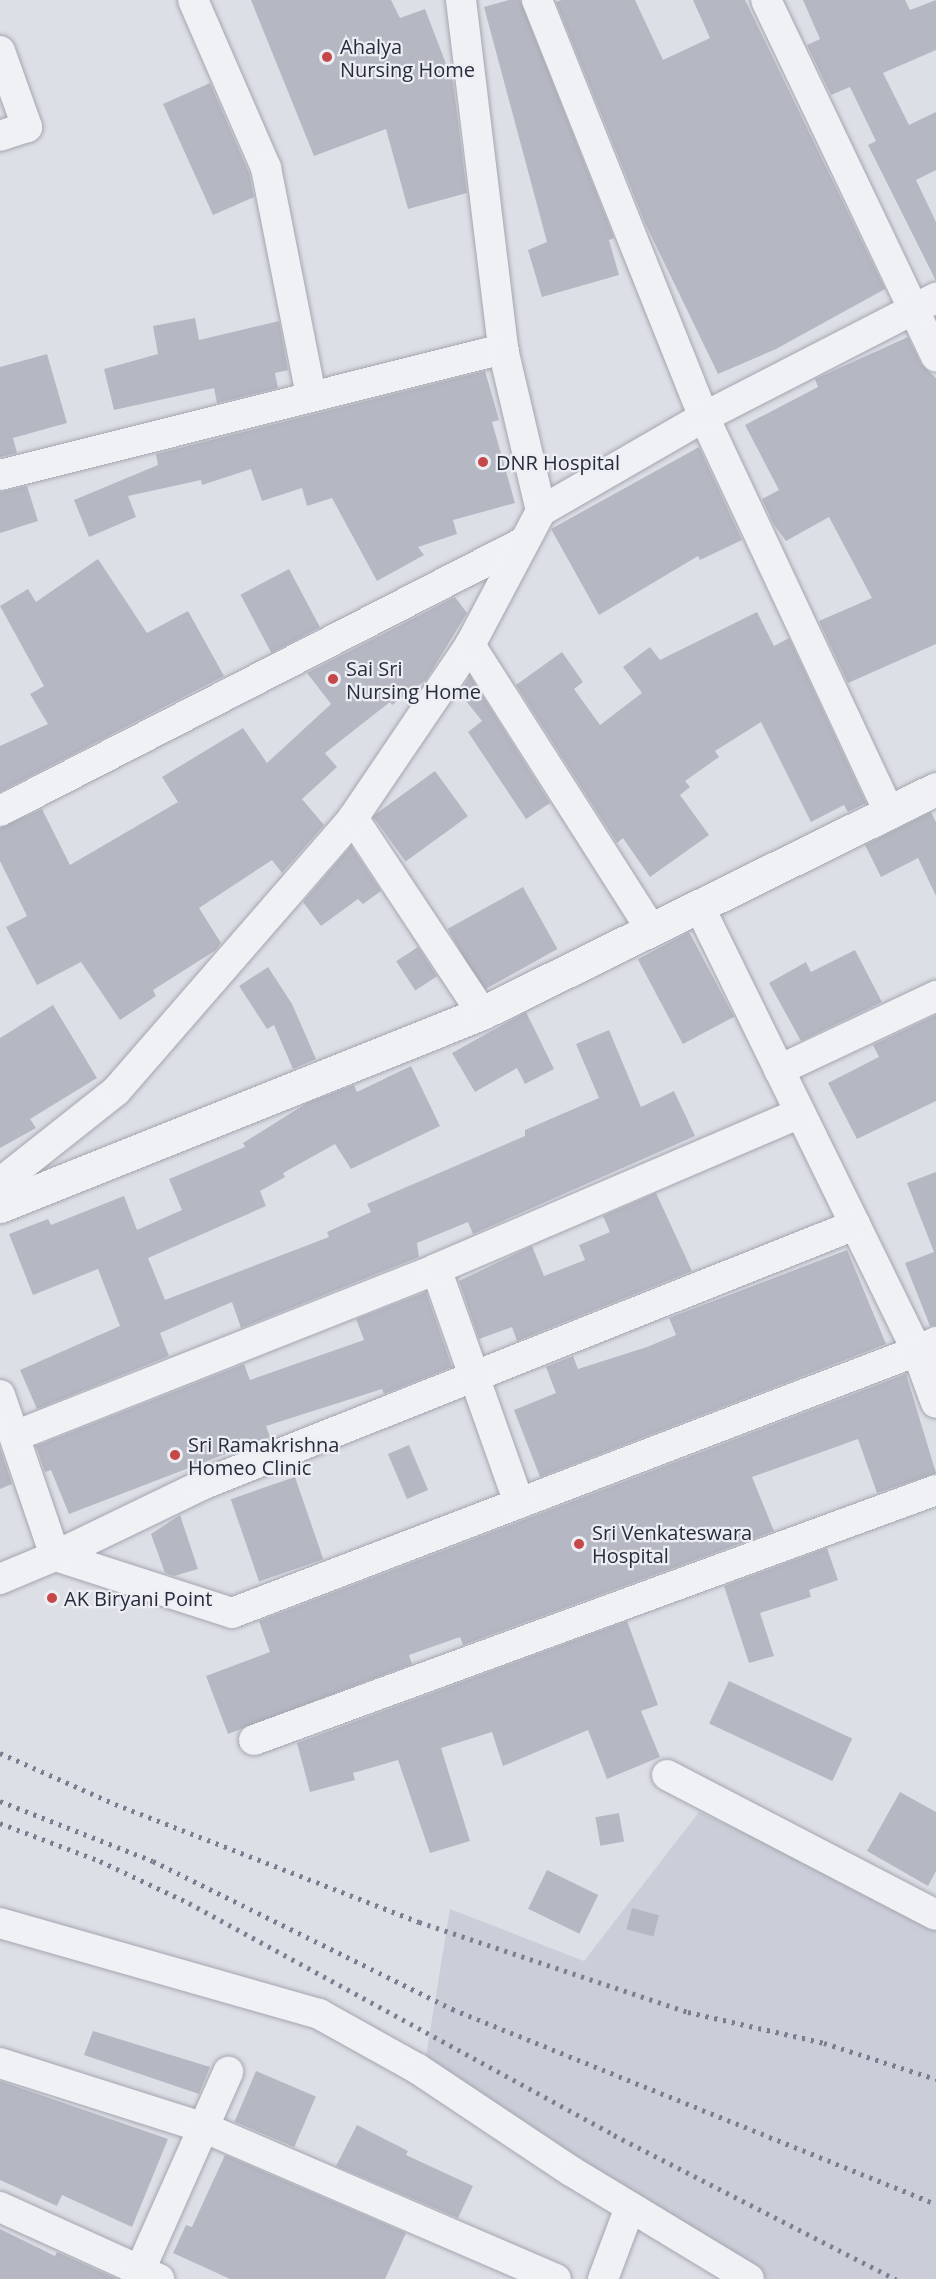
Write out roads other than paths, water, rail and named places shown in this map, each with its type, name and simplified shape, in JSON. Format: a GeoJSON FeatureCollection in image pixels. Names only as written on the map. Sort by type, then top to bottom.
{"type":"FeatureCollection","features":[{"type":"Feature","properties":{"kind":"street"},"geometry":{"type":"LineString","coordinates":[[193,0],[266,168],[311,395]]}},
{"type":"Feature","properties":{"kind":"street"},"geometry":{"type":"LineString","coordinates":[[461,0],[503,349],[541,511]]}},
{"type":"Feature","properties":{"kind":"street"},"geometry":{"type":"LineString","coordinates":[[537,0],[704,417],[890,814]]}},
{"type":"Feature","properties":{"kind":"street"},"geometry":{"type":"LineString","coordinates":[[766,0],[925,303],[936,356]]}},
{"type":"Feature","properties":{"kind":"street"},"geometry":{"type":"LineString","coordinates":[[0,51],[27,127],[0,136]]}},
{"type":"Feature","properties":{"kind":"street"},"geometry":{"type":"LineString","coordinates":[[0,1183],[116,1091],[353,818],[470,645],[520,544],[541,511],[704,417],[925,303]]}},
{"type":"Feature","properties":{"kind":"street"},"geometry":{"type":"LineString","coordinates":[[0,475],[311,395],[503,349]]}},
{"type":"Feature","properties":{"kind":"street"},"geometry":{"type":"LineString","coordinates":[[0,811],[520,544]]}},
{"type":"Feature","properties":{"kind":"street"},"geometry":{"type":"LineString","coordinates":[[470,645],[651,929]]}},
{"type":"Feature","properties":{"kind":"street"},"geometry":{"type":"LineString","coordinates":[[0,1206],[482,1013],[890,814],[936,789]]}},
{"type":"Feature","properties":{"kind":"street"},"geometry":{"type":"LineString","coordinates":[[353,818],[482,1013]]}},
{"type":"Feature","properties":{"kind":"street"},"geometry":{"type":"LineString","coordinates":[[699,906],[855,1225],[927,1346],[936,1403]]}},
{"type":"Feature","properties":{"kind":"street"},"geometry":{"type":"LineString","coordinates":[[779,1070],[936,996]]}},
{"type":"Feature","properties":{"kind":"street"},"geometry":{"type":"LineString","coordinates":[[15,1436],[436,1269],[800,1113]]}},
{"type":"Feature","properties":{"kind":"street"},"geometry":{"type":"LineString","coordinates":[[0,1579],[55,1556],[204,1484],[475,1374],[855,1225]]}},
{"type":"Feature","properties":{"kind":"street"},"geometry":{"type":"LineString","coordinates":[[436,1269],[519,1503]]}},
{"type":"Feature","properties":{"kind":"street"},"geometry":{"type":"LineString","coordinates":[[55,1556],[232,1613],[927,1346]]}},
{"type":"Feature","properties":{"kind":"street"},"geometry":{"type":"LineString","coordinates":[[0,1395],[55,1556]]}},
{"type":"Feature","properties":{"kind":"street"},"geometry":{"type":"LineString","coordinates":[[254,1740],[936,1490]]}},
{"type":"Feature","properties":{"kind":"street"},"geometry":{"type":"LineString","coordinates":[[667,1775],[936,1915]]}},
{"type":"Feature","properties":{"kind":"street"},"geometry":{"type":"LineString","coordinates":[[0,1923],[319,2014],[418,2070],[630,2207],[749,2279]]}},
{"type":"Feature","properties":{"kind":"street"},"geometry":{"type":"LineString","coordinates":[[0,2063],[205,2128],[556,2279]]}},
{"type":"Feature","properties":{"kind":"street"},"geometry":{"type":"LineString","coordinates":[[0,2207],[145,2276],[228,2072]]}},
{"type":"Feature","properties":{"kind":"street"},"geometry":{"type":"LineString","coordinates":[[603,2279],[630,2207]]}},
{"type":"Feature","properties":{"kind":"railway"},"geometry":{"type":"LineString","coordinates":[[0,1753],[115,1804],[419,1922],[688,2012],[824,2043],[936,2079]]}},
{"type":"Feature","properties":{"kind":"railway"},"geometry":{"type":"LineString","coordinates":[[0,1801],[153,1861],[452,2009],[936,2204]]}},
{"type":"Feature","properties":{"kind":"railway"},"geometry":{"type":"LineString","coordinates":[[0,1823],[100,1861],[189,1903],[614,2135],[896,2279]]}},
{"type":"Feature","properties":{"kind":"place","name":"Ahalya Nursing Home"},"geometry":{"type":"Point","coordinates":[327,57]}},
{"type":"Feature","properties":{"kind":"place","name":"DNR Hospital"},"geometry":{"type":"Point","coordinates":[483,462]}},
{"type":"Feature","properties":{"kind":"place","name":"Sai Sri Nursing Home"},"geometry":{"type":"Point","coordinates":[333,679]}},
{"type":"Feature","properties":{"kind":"place","name":"Sri Ramakrishna Homeo Clinic"},"geometry":{"type":"Point","coordinates":[175,1455]}},
{"type":"Feature","properties":{"kind":"place","name":"Sri Venkateswara Hospital"},"geometry":{"type":"Point","coordinates":[579,1544]}},
{"type":"Feature","properties":{"kind":"place","name":"AK Biryani Point"},"geometry":{"type":"Point","coordinates":[52,1598]}}]}
